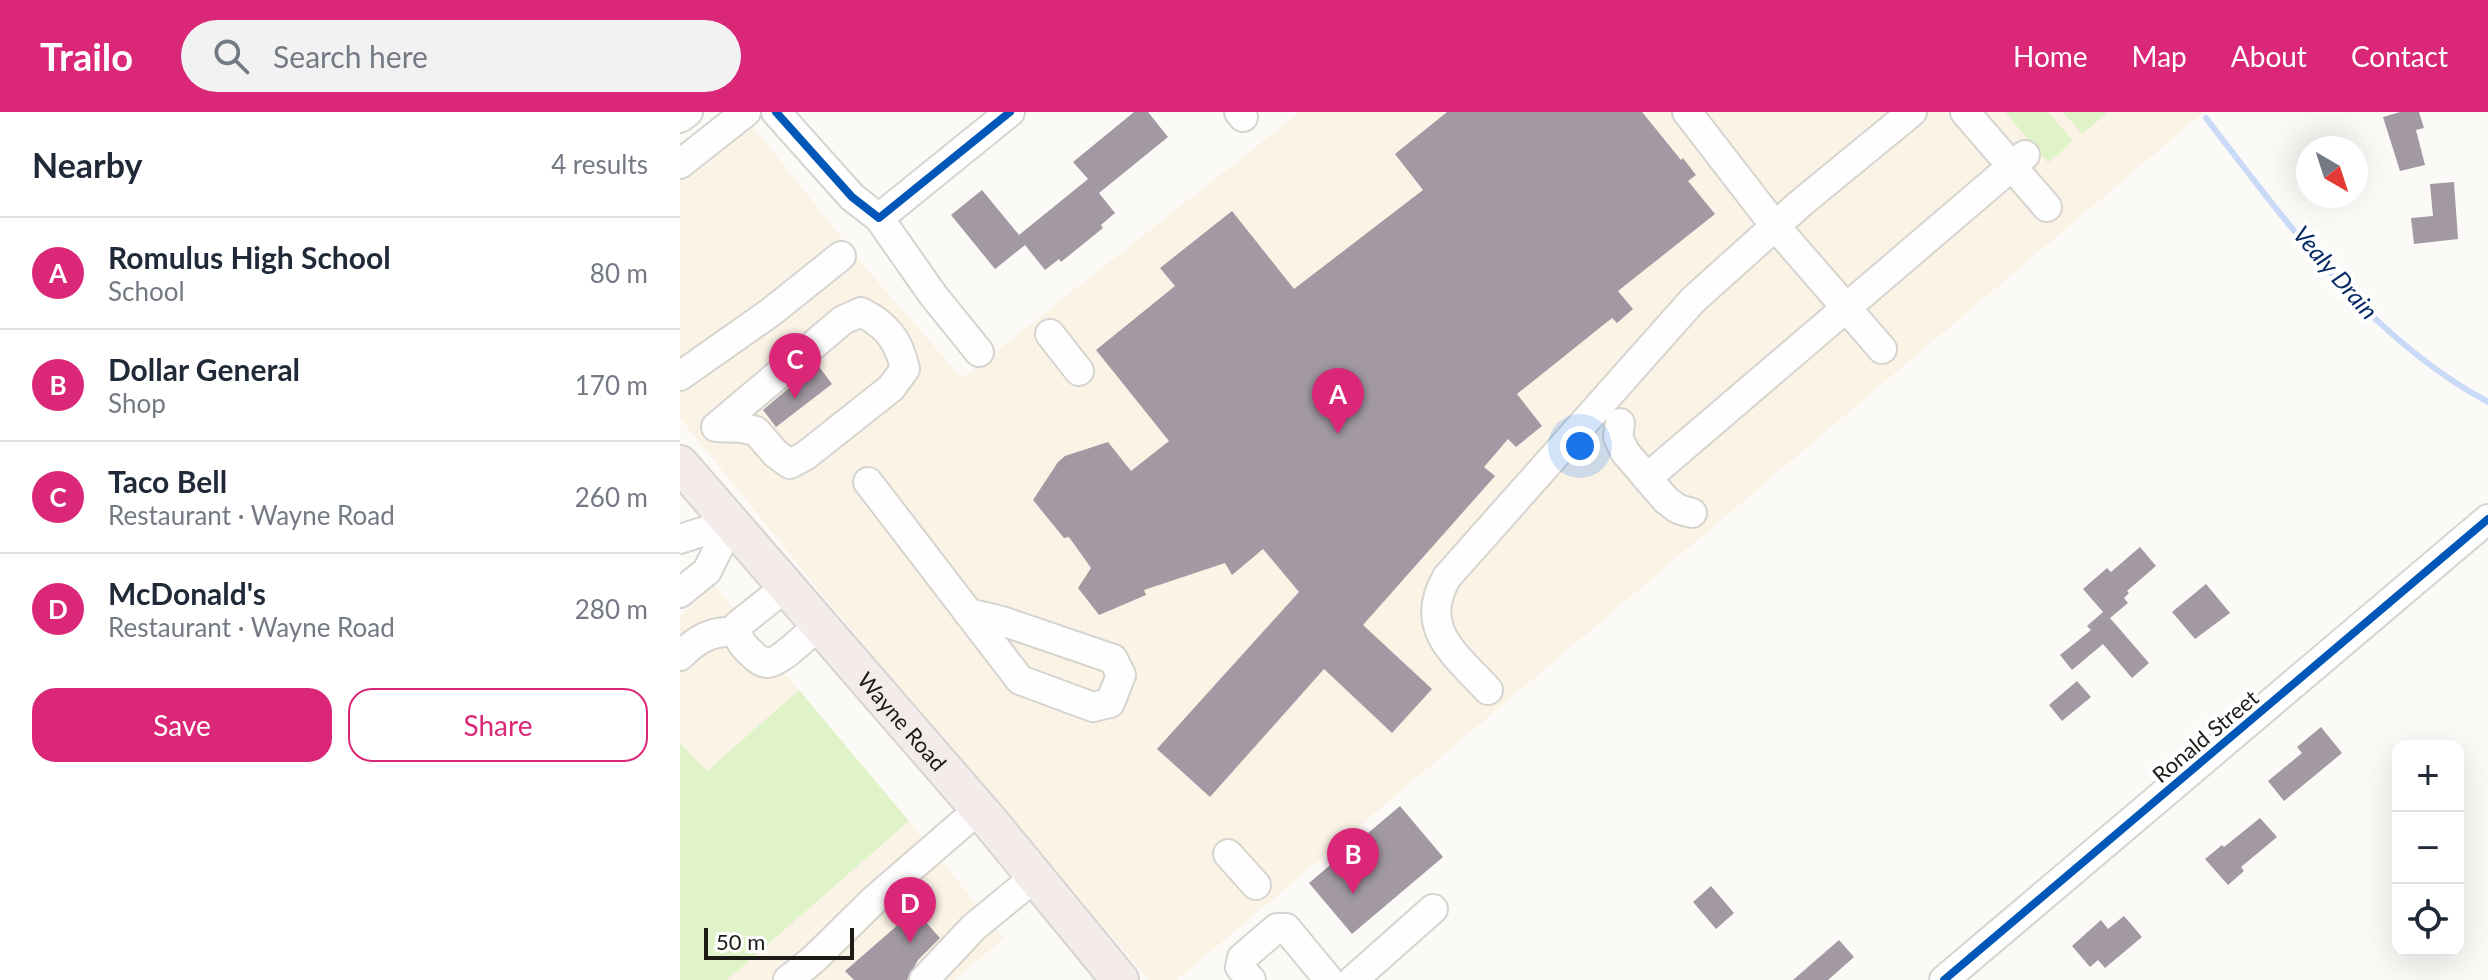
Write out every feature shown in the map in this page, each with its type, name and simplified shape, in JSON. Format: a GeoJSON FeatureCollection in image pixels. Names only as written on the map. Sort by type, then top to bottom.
{"type":"FeatureCollection","features":[{"type":"Feature","properties":{"kind":"main road","name":"Wayne Road"},"geometry":{"type":"LineString","coordinates":[[683,473],[820,624],[1120,980]]}},
{"type":"Feature","properties":{"kind":"street"},"geometry":{"type":"LineString","coordinates":[[680,118],[688,112]]}},
{"type":"Feature","properties":{"kind":"street"},"geometry":{"type":"LineString","coordinates":[[680,164],[746,112]]}},
{"type":"Feature","properties":{"kind":"street"},"geometry":{"type":"LineString","coordinates":[[776,112],[852,197],[879,218],[933,295],[979,352]]}},
{"type":"Feature","properties":{"kind":"street"},"geometry":{"type":"LineString","coordinates":[[879,218],[1010,112]]}},
{"type":"Feature","properties":{"kind":"street"},"geometry":{"type":"LineString","coordinates":[[1687,112],[1775,226],[1882,349]]}},
{"type":"Feature","properties":{"kind":"street"},"geometry":{"type":"LineString","coordinates":[[1488,690],[1438,634],[1435,614],[1438,592],[1447,577],[1693,300],[1775,226],[1912,112]]}},
{"type":"Feature","properties":{"kind":"street"},"geometry":{"type":"LineString","coordinates":[[1965,112],[2018,160],[2047,207]]}},
{"type":"Feature","properties":{"kind":"street"},"geometry":{"type":"LineString","coordinates":[[1647,478],[2018,160]]}},
{"type":"Feature","properties":{"kind":"street"},"geometry":{"type":"LineString","coordinates":[[680,376],[771,312],[841,256]]}},
{"type":"Feature","properties":{"kind":"street"},"geometry":{"type":"LineString","coordinates":[[861,312],[878,321],[900,347],[905,369],[891,388],[805,456],[790,464],[754,431],[751,396],[843,320],[861,312]]}},
{"type":"Feature","properties":{"kind":"street"},"geometry":{"type":"LineString","coordinates":[[1050,334],[1079,371]]}},
{"type":"Feature","properties":{"kind":"street"},"geometry":{"type":"LineString","coordinates":[[1620,423],[1618,437],[1621,445],[1647,478],[1666,500],[1678,509],[1692,513]]}},
{"type":"Feature","properties":{"kind":"street"},"geometry":{"type":"LineString","coordinates":[[868,482],[968,613],[1020,680],[1093,707],[1110,703],[1121,675],[1113,659],[1002,621],[968,613]]}},
{"type":"Feature","properties":{"kind":"street","name":"Ronald Street"},"geometry":{"type":"LineString","coordinates":[[1944,980],[2488,519]]}},
{"type":"Feature","properties":{"kind":"street"},"geometry":{"type":"LineString","coordinates":[[680,539],[731,523]]}},
{"type":"Feature","properties":{"kind":"street"},"geometry":{"type":"LineString","coordinates":[[680,593],[707,571],[731,523]]}},
{"type":"Feature","properties":{"kind":"street"},"geometry":{"type":"LineString","coordinates":[[787,586],[738,625],[737,632],[747,649],[758,660],[770,663],[820,624]]}},
{"type":"Feature","properties":{"kind":"street"},"geometry":{"type":"LineString","coordinates":[[680,656],[715,631],[737,632]]}},
{"type":"Feature","properties":{"kind":"street"},"geometry":{"type":"LineString","coordinates":[[788,980],[979,809]]}},
{"type":"Feature","properties":{"kind":"street"},"geometry":{"type":"LineString","coordinates":[[1228,854],[1256,885]]}},
{"type":"Feature","properties":{"kind":"street"},"geometry":{"type":"LineString","coordinates":[[924,980],[974,927],[1035,877]]}},
{"type":"Feature","properties":{"kind":"street"},"geometry":{"type":"LineString","coordinates":[[1353,980],[1433,909]]}},
{"type":"Feature","properties":{"kind":"street"},"geometry":{"type":"LineString","coordinates":[[1251,980],[1240,967],[1242,958],[1277,928],[1286,928],[1329,980]]}},
{"type":"Feature","properties":{"kind":"shaded area"},"geometry":{"type":"Polygon","coordinates":[[[1300,112],[2204,112],[1177,980],[1150,980],[1069,889],[825,598],[680,418],[680,177],[749,121],[864,266],[962,378],[1300,112]]]}},
{"type":"Feature","properties":{"kind":"shaded area"},"geometry":{"type":"Polygon","coordinates":[[[715,586],[799,690],[706,772],[680,743],[680,616],[715,586]]]}},
{"type":"Feature","properties":{"kind":"shaded area"},"geometry":{"type":"Polygon","coordinates":[[[909,821],[1004,938],[955,980],[727,980],[909,821]]]}},
{"type":"Feature","properties":{"kind":"green space"},"geometry":{"type":"Polygon","coordinates":[[[2005,112],[2048,112],[2073,141],[2048,163],[2005,112]]]}},
{"type":"Feature","properties":{"kind":"green space"},"geometry":{"type":"Polygon","coordinates":[[[2063,112],[2106,112],[2107,113],[2082,134],[2063,112]]]}},
{"type":"Feature","properties":{"kind":"green space"},"geometry":{"type":"Polygon","coordinates":[[[799,690],[909,821],[727,980],[680,980],[680,743],[707,771],[799,690]]]}},
{"type":"Feature","properties":{"kind":"building"},"geometry":{"type":"Polygon","coordinates":[[[1134,112],[1148,112],[1168,137],[1099,193],[1115,213],[1101,225],[1103,228],[1061,262],[1059,259],[1045,270],[1025,245],[995,269],[951,215],[982,190],[1019,235],[1088,179],[1073,162],[1134,112]]]}},
{"type":"Feature","properties":{"kind":"building"},"geometry":{"type":"Polygon","coordinates":[[[1447,112],[1642,112],[1696,175],[1688,181],[1715,214],[1618,291],[1633,309],[1617,323],[1612,318],[1517,394],[1542,426],[1516,447],[1508,439],[1484,467],[1495,476],[1363,625],[1432,689],[1392,733],[1324,669],[1210,797],[1157,749],[1299,592],[1263,549],[1232,575],[1225,563],[1144,590],[1146,595],[1099,615],[1078,588],[1091,568],[1069,537],[1064,538],[1033,500],[1065,456],[1108,442],[1131,471],[1169,441],[1096,350],[1175,286],[1160,268],[1232,211],[1294,289],[1423,190],[1395,154],[1447,112]]]}},
{"type":"Feature","properties":{"kind":"building"},"geometry":{"type":"Polygon","coordinates":[[[2400,112],[2419,112],[2424,128],[2416,130],[2425,165],[2400,171],[2383,117],[2400,112]]]}},
{"type":"Feature","properties":{"kind":"building"},"geometry":{"type":"Polygon","coordinates":[[[2454,182],[2458,239],[2414,244],[2411,218],[2433,216],[2430,184],[2454,182]]]}},
{"type":"Feature","properties":{"kind":"building"},"geometry":{"type":"Polygon","coordinates":[[[817,364],[832,384],[776,427],[763,410],[817,364]]]}},
{"type":"Feature","properties":{"kind":"building"},"geometry":{"type":"Polygon","coordinates":[[[2140,547],[2156,566],[2127,591],[2129,593],[2124,598],[2128,603],[2110,618],[2149,663],[2132,678],[2103,644],[2072,670],[2060,655],[2091,630],[2087,626],[2103,612],[2083,589],[2107,568],[2111,572],[2140,547]]]}},
{"type":"Feature","properties":{"kind":"building"},"geometry":{"type":"Polygon","coordinates":[[[2206,584],[2230,613],[2195,639],[2172,612],[2206,584]]]}},
{"type":"Feature","properties":{"kind":"building"},"geometry":{"type":"Polygon","coordinates":[[[2077,681],[2091,697],[2062,721],[2049,705],[2077,681]]]}},
{"type":"Feature","properties":{"kind":"building"},"geometry":{"type":"Polygon","coordinates":[[[2321,727],[2342,753],[2284,801],[2268,781],[2302,753],[2297,747],[2321,727]]]}},
{"type":"Feature","properties":{"kind":"building"},"geometry":{"type":"Polygon","coordinates":[[[1400,806],[1443,857],[1352,934],[1309,883],[1400,806]]]}},
{"type":"Feature","properties":{"kind":"building"},"geometry":{"type":"Polygon","coordinates":[[[2260,818],[2277,837],[2241,867],[2244,871],[2228,885],[2205,859],[2260,818]]]}},
{"type":"Feature","properties":{"kind":"building"},"geometry":{"type":"Polygon","coordinates":[[[1711,886],[1734,913],[1716,929],[1693,902],[1711,886]]]}},
{"type":"Feature","properties":{"kind":"building"},"geometry":{"type":"Polygon","coordinates":[[[915,910],[940,938],[918,960],[907,980],[854,980],[845,971],[915,910]]]}},
{"type":"Feature","properties":{"kind":"building"},"geometry":{"type":"Polygon","coordinates":[[[2124,916],[2142,937],[2105,968],[2098,960],[2090,967],[2072,946],[2101,920],[2108,929],[2124,916]]]}},
{"type":"Feature","properties":{"kind":"building"},"geometry":{"type":"Polygon","coordinates":[[[1839,940],[1854,957],[1828,980],[1793,980],[1839,940]]]}},
{"type":"Feature","properties":{"kind":"waterway","name":"Vealy Drain"},"geometry":{"type":"LineString","coordinates":[[2206,118],[2299,237],[2368,312],[2405,346],[2445,376],[2488,402]]}},
{"type":"Feature","properties":{"kind":"cycle path"},"geometry":{"type":"LineString","coordinates":[[776,112],[852,197],[879,218],[1010,112]]}},
{"type":"Feature","properties":{"kind":"cycle path"},"geometry":{"type":"LineString","coordinates":[[1944,980],[2488,519]]}},
{"type":"Feature","properties":{"kind":"place","name":"Taco Bell"},"geometry":{"type":"Point","coordinates":[795,399]}},
{"type":"Feature","properties":{"kind":"place","name":"Romulus High School"},"geometry":{"type":"Point","coordinates":[1338,434]}},
{"type":"Feature","properties":{"kind":"place","name":"Dollar General"},"geometry":{"type":"Point","coordinates":[1353,894]}},
{"type":"Feature","properties":{"kind":"place","name":"McDonald's"},"geometry":{"type":"Point","coordinates":[910,943]}}]}
